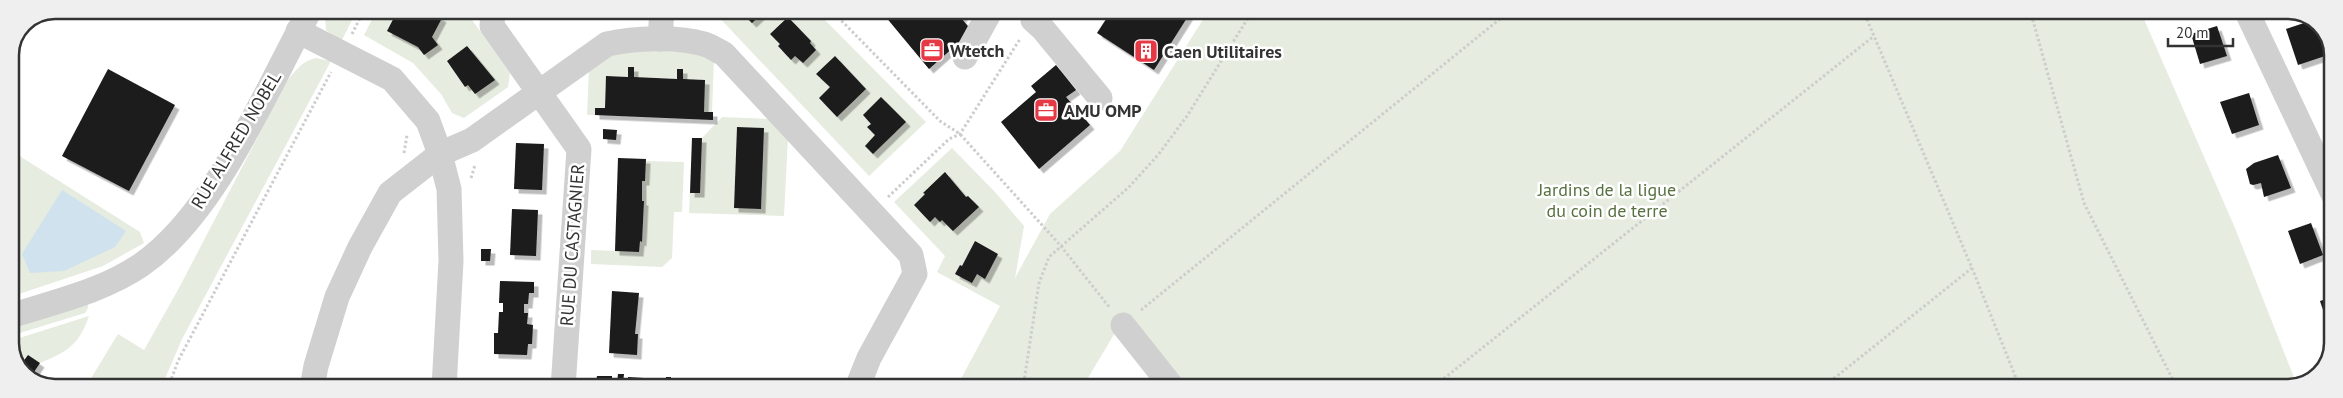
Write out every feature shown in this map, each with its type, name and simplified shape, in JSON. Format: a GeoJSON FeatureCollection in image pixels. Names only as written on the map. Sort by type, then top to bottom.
{"type":"FeatureCollection","features":[{"type":"Feature","properties":{"kind":"street","name":"RUE ALFRED NOBEL"},"geometry":{"type":"LineString","coordinates":[[19,313],[96,289],[141,265],[179,231],[210,193],[254,116],[305,19]]}},
{"type":"Feature","properties":{"kind":"street","name":"RUE DU CASTAGNIER"},"geometry":{"type":"LineString","coordinates":[[492,19],[492,26],[578,149],[563,379]]}},
{"type":"Feature","properties":{"kind":"street"},"geometry":{"type":"LineString","coordinates":[[660,38],[661,19]]}},
{"type":"Feature","properties":{"kind":"street"},"geometry":{"type":"LineString","coordinates":[[965,57],[986,19]]}},
{"type":"Feature","properties":{"kind":"street"},"geometry":{"type":"LineString","coordinates":[[1037,19],[1100,98]]}},
{"type":"Feature","properties":{"kind":"street"},"geometry":{"type":"LineString","coordinates":[[2250,19],[2324,175]]}},
{"type":"Feature","properties":{"kind":"street"},"geometry":{"type":"LineString","coordinates":[[298,32],[342,52],[392,79],[428,121],[440,154],[449,189],[451,252],[444,379]]}},
{"type":"Feature","properties":{"kind":"street"},"geometry":{"type":"LineString","coordinates":[[314,379],[337,296],[360,246],[390,193],[440,154],[472,140],[607,44],[628,39],[660,38],[704,44],[724,54],[912,255],[915,274],[869,358],[861,379]]}},
{"type":"Feature","properties":{"kind":"street"},"geometry":{"type":"LineString","coordinates":[[1123,325],[1166,379]]}},
{"type":"Feature","properties":{"kind":"path"},"geometry":{"type":"LineString","coordinates":[[839,19],[940,121],[960,134],[1060,245],[1123,325],[1500,19]]}},
{"type":"Feature","properties":{"kind":"path"},"geometry":{"type":"LineString","coordinates":[[871,212],[949,139],[960,134],[1032,19]]}},
{"type":"Feature","properties":{"kind":"path"},"geometry":{"type":"LineString","coordinates":[[1024,379],[1039,283],[1048,257],[1129,187],[1158,155],[1187,116],[1247,19]]}},
{"type":"Feature","properties":{"kind":"path"},"geometry":{"type":"LineString","coordinates":[[1867,19],[1972,268],[2016,379]]}},
{"type":"Feature","properties":{"kind":"path"},"geometry":{"type":"LineString","coordinates":[[2033,19],[2084,203],[2172,379]]}},
{"type":"Feature","properties":{"kind":"path"},"geometry":{"type":"LineString","coordinates":[[1443,379],[1874,36]]}},
{"type":"Feature","properties":{"kind":"path"},"geometry":{"type":"LineString","coordinates":[[171,379],[178,361],[342,52]]}},
{"type":"Feature","properties":{"kind":"path"},"geometry":{"type":"LineString","coordinates":[[1833,379],[1972,268]]}},
{"type":"Feature","properties":{"kind":"green space"},"geometry":{"type":"Polygon","coordinates":[[[325,19],[352,19],[341,42],[326,30],[325,19]]]}},
{"type":"Feature","properties":{"kind":"green space"},"geometry":{"type":"Polygon","coordinates":[[[372,19],[471,19],[510,73],[508,87],[464,118],[452,113],[441,94],[413,63],[364,35],[372,19]]]}},
{"type":"Feature","properties":{"kind":"green space"},"geometry":{"type":"Polygon","coordinates":[[[721,19],[748,19],[752,23],[756,19],[787,19],[770,34],[791,60],[795,56],[802,63],[816,50],[810,43],[811,41],[791,19],[824,19],[926,122],[869,176],[721,19]],[[835,56],[816,74],[830,87],[837,117],[866,89],[835,56]]]}},
{"type":"Feature","properties":{"kind":"green space","name":"Jardins de la ligue du coin de terre"},"geometry":{"type":"Polygon","coordinates":[[[1203,19],[2144,19],[2235,228],[2295,379],[1160,379],[1119,326],[1087,379],[961,379],[1000,306],[937,272],[945,256],[894,202],[952,148],[995,192],[1024,226],[1015,278],[1050,214],[1120,151],[1203,19]]]}},
{"type":"Feature","properties":{"kind":"green space"},"geometry":{"type":"Polygon","coordinates":[[[616,49],[708,53],[714,59],[712,112],[704,112],[705,80],[683,79],[683,69],[677,79],[634,77],[634,68],[629,67],[628,77],[606,76],[605,108],[595,108],[595,115],[587,115],[589,69],[616,49]]]}},
{"type":"Feature","properties":{"kind":"green space"},"geometry":{"type":"Polygon","coordinates":[[[311,59],[331,61],[182,339],[165,379],[90,379],[118,334],[144,350],[179,288],[287,81],[296,70],[311,59]]]}},
{"type":"Feature","properties":{"kind":"green space"},"geometry":{"type":"Polygon","coordinates":[[[722,117],[771,119],[788,137],[784,216],[689,213],[690,193],[700,193],[702,138],[722,117]],[[737,127],[734,207],[761,209],[764,128],[737,127]]]}},
{"type":"Feature","properties":{"kind":"green space"},"geometry":{"type":"Polygon","coordinates":[[[19,156],[140,232],[144,243],[103,266],[19,294],[19,156]]]}},
{"type":"Feature","properties":{"kind":"green space"},"geometry":{"type":"Polygon","coordinates":[[[646,161],[684,162],[682,212],[674,212],[672,258],[662,267],[591,264],[591,250],[639,252],[640,241],[642,241],[644,201],[642,201],[642,181],[645,180],[646,161]]]}},
{"type":"Feature","properties":{"kind":"green space"},"geometry":{"type":"Polygon","coordinates":[[[88,301],[88,308],[85,313],[19,333],[19,324],[88,301]]]}},
{"type":"Feature","properties":{"kind":"green space"},"geometry":{"type":"Polygon","coordinates":[[[89,316],[81,334],[71,346],[58,355],[40,363],[28,355],[25,358],[21,357],[19,338],[89,316]]]}},
{"type":"Feature","properties":{"kind":"water"},"geometry":{"type":"Polygon","coordinates":[[[62,190],[126,231],[115,247],[64,271],[30,273],[22,254],[62,190]]]}},
{"type":"Feature","properties":{"kind":"building"},"geometry":{"type":"Polygon","coordinates":[[[393,19],[441,19],[432,37],[438,45],[424,55],[418,47],[387,31],[393,19]]]}},
{"type":"Feature","properties":{"kind":"building"},"geometry":{"type":"Polygon","coordinates":[[[748,19],[756,19],[752,23],[748,19]]]}},
{"type":"Feature","properties":{"kind":"building"},"geometry":{"type":"Polygon","coordinates":[[[786,19],[790,19],[811,41],[810,43],[816,50],[803,63],[795,56],[791,60],[770,34],[786,19]]]}},
{"type":"Feature","properties":{"kind":"building","name":"Wtetch"},"geometry":{"type":"Polygon","coordinates":[[[887,19],[962,19],[972,31],[929,69],[887,19]]]}},
{"type":"Feature","properties":{"kind":"building","name":"Caen Utilitaires"},"geometry":{"type":"Polygon","coordinates":[[[1106,19],[1186,19],[1154,70],[1097,33],[1106,19]]]}},
{"type":"Feature","properties":{"kind":"building"},"geometry":{"type":"Polygon","coordinates":[[[2305,23],[2310,26],[2321,39],[2324,56],[2298,65],[2286,29],[2305,23]]]}},
{"type":"Feature","properties":{"kind":"building"},"geometry":{"type":"Polygon","coordinates":[[[2217,26],[2227,56],[2200,64],[2191,34],[2217,26]]]}},
{"type":"Feature","properties":{"kind":"building"},"geometry":{"type":"Polygon","coordinates":[[[467,46],[495,80],[475,94],[468,85],[465,87],[447,61],[467,46]]]}},
{"type":"Feature","properties":{"kind":"building"},"geometry":{"type":"Polygon","coordinates":[[[835,56],[866,89],[837,117],[819,98],[830,87],[816,74],[835,56]]]}},
{"type":"Feature","properties":{"kind":"building","name":"AMU OMP"},"geometry":{"type":"Polygon","coordinates":[[[1056,65],[1076,90],[1066,97],[1090,125],[1039,169],[1001,122],[1036,92],[1031,86],[1056,65]]]}},
{"type":"Feature","properties":{"kind":"building"},"geometry":{"type":"Polygon","coordinates":[[[628,67],[634,67],[634,77],[677,79],[677,69],[683,69],[683,79],[705,80],[704,112],[713,112],[713,120],[595,115],[595,108],[605,108],[606,76],[628,77],[628,67]]]}},
{"type":"Feature","properties":{"kind":"building"},"geometry":{"type":"Polygon","coordinates":[[[108,69],[175,105],[129,191],[62,156],[108,69]]]}},
{"type":"Feature","properties":{"kind":"building"},"geometry":{"type":"Polygon","coordinates":[[[2249,93],[2259,125],[2232,134],[2220,102],[2249,93]]]}},
{"type":"Feature","properties":{"kind":"building"},"geometry":{"type":"Polygon","coordinates":[[[881,97],[906,122],[873,154],[865,146],[875,135],[867,127],[871,124],[863,115],[881,97]]]}},
{"type":"Feature","properties":{"kind":"building"},"geometry":{"type":"Polygon","coordinates":[[[737,127],[764,128],[761,209],[734,208],[737,127]]]}},
{"type":"Feature","properties":{"kind":"building"},"geometry":{"type":"Polygon","coordinates":[[[603,129],[617,130],[616,140],[603,139],[603,129]]]}},
{"type":"Feature","properties":{"kind":"building"},"geometry":{"type":"Polygon","coordinates":[[[692,138],[702,138],[700,193],[690,193],[692,138]]]}},
{"type":"Feature","properties":{"kind":"building"},"geometry":{"type":"Polygon","coordinates":[[[516,143],[544,144],[542,190],[514,189],[516,143]]]}},
{"type":"Feature","properties":{"kind":"building"},"geometry":{"type":"Polygon","coordinates":[[[2278,155],[2291,188],[2264,197],[2261,183],[2250,184],[2246,169],[2254,163],[2278,155]]]}},
{"type":"Feature","properties":{"kind":"building"},"geometry":{"type":"Polygon","coordinates":[[[618,158],[646,159],[645,181],[642,181],[642,201],[644,201],[642,242],[640,241],[639,252],[615,251],[618,158]]]}},
{"type":"Feature","properties":{"kind":"building"},"geometry":{"type":"Polygon","coordinates":[[[945,172],[966,197],[968,196],[979,207],[953,231],[942,220],[940,222],[935,217],[930,222],[914,205],[925,194],[923,193],[945,172]]]}},
{"type":"Feature","properties":{"kind":"building"},"geometry":{"type":"Polygon","coordinates":[[[512,209],[538,210],[536,256],[510,255],[512,209]]]}},
{"type":"Feature","properties":{"kind":"building"},"geometry":{"type":"Polygon","coordinates":[[[2311,223],[2323,255],[2300,264],[2288,231],[2311,223]]]}},
{"type":"Feature","properties":{"kind":"building"},"geometry":{"type":"Polygon","coordinates":[[[975,241],[998,254],[985,279],[977,274],[972,283],[955,274],[960,265],[962,266],[975,241]]]}},
{"type":"Feature","properties":{"kind":"building"},"geometry":{"type":"Polygon","coordinates":[[[481,249],[491,249],[490,261],[481,261],[481,249]]]}},
{"type":"Feature","properties":{"kind":"building"},"geometry":{"type":"Polygon","coordinates":[[[500,281],[534,282],[534,293],[529,293],[528,304],[524,304],[524,313],[528,313],[527,324],[533,325],[532,344],[528,344],[527,355],[494,354],[494,333],[498,333],[499,312],[503,312],[503,303],[499,303],[500,281]]]}},
{"type":"Feature","properties":{"kind":"building"},"geometry":{"type":"Polygon","coordinates":[[[612,291],[639,293],[635,334],[638,334],[637,355],[609,353],[612,291]]]}},
{"type":"Feature","properties":{"kind":"building"},"geometry":{"type":"Polygon","coordinates":[[[2324,300],[2324,313],[2320,301],[2324,300]]]}},
{"type":"Feature","properties":{"kind":"building"},"geometry":{"type":"Polygon","coordinates":[[[28,355],[40,363],[34,372],[24,361],[28,355]]]}},
{"type":"Feature","properties":{"kind":"building"},"geometry":{"type":"Polygon","coordinates":[[[618,374],[624,374],[623,379],[617,379],[618,374]]]}},
{"type":"Feature","properties":{"kind":"building"},"geometry":{"type":"Polygon","coordinates":[[[597,376],[612,376],[612,379],[596,379],[597,376]]]}},
{"type":"Feature","properties":{"kind":"building"},"geometry":{"type":"Polygon","coordinates":[[[628,377],[660,379],[628,379],[628,377]]]}},
{"type":"Feature","properties":{"kind":"place","name":"Wtetch"},"geometry":{"type":"Point","coordinates":[932,50]}},
{"type":"Feature","properties":{"kind":"place","name":"Caen Utilitaires"},"geometry":{"type":"Point","coordinates":[1146,51]}},
{"type":"Feature","properties":{"kind":"place","name":"AMU OMP"},"geometry":{"type":"Point","coordinates":[1046,110]}}]}
